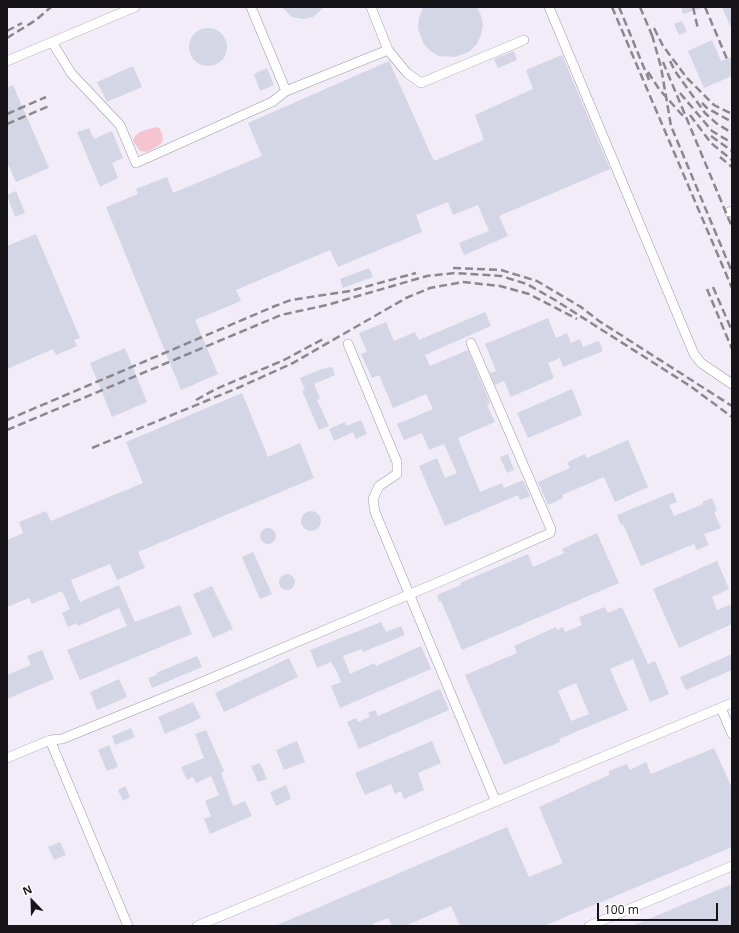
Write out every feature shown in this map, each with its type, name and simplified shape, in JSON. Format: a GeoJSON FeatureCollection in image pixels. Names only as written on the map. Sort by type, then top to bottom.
{"type":"FeatureCollection","features":[{"type":"Feature","properties":{"kind":"lane"},"geometry":{"type":"LineString","coordinates":[[7,61],[136,7]]}},
{"type":"Feature","properties":{"kind":"lane"},"geometry":{"type":"LineString","coordinates":[[251,7],[286,91]]}},
{"type":"Feature","properties":{"kind":"lane"},"geometry":{"type":"LineString","coordinates":[[371,7],[388,50],[406,73],[421,83],[524,40]]}},
{"type":"Feature","properties":{"kind":"lane"},"geometry":{"type":"LineString","coordinates":[[549,7],[694,354],[701,363],[732,384]]}},
{"type":"Feature","properties":{"kind":"lane"},"geometry":{"type":"LineString","coordinates":[[52,42],[71,73],[120,125],[136,163],[272,102],[286,91],[388,50]]}},
{"type":"Feature","properties":{"kind":"lane"},"geometry":{"type":"LineString","coordinates":[[7,758],[50,740],[62,739],[188,688],[546,535],[551,529],[471,343]]}},
{"type":"Feature","properties":{"kind":"lane"},"geometry":{"type":"LineString","coordinates":[[348,344],[397,462],[398,474],[379,486],[373,499],[375,512],[496,802]]}},
{"type":"Feature","properties":{"kind":"lane"},"geometry":{"type":"LineString","coordinates":[[197,926],[732,703]]}},
{"type":"Feature","properties":{"kind":"lane"},"geometry":{"type":"LineString","coordinates":[[721,708],[732,734]]}},
{"type":"Feature","properties":{"kind":"lane"},"geometry":{"type":"LineString","coordinates":[[50,740],[128,926]]}},
{"type":"Feature","properties":{"kind":"lane"},"geometry":{"type":"LineString","coordinates":[[589,926],[732,866]]}},
{"type":"Feature","properties":{"kind":"shaded area"},"geometry":{"type":"Polygon","coordinates":[[[7,7],[732,7],[732,926],[7,926],[7,7]]]}},
{"type":"Feature","properties":{"kind":"shaded area"},"geometry":{"type":"Polygon","coordinates":[[[155,127],[159,128],[162,133],[163,139],[161,144],[147,152],[140,151],[133,141],[135,136],[140,132],[155,127]]]}},
{"type":"Feature","properties":{"kind":"building"},"geometry":{"type":"Polygon","coordinates":[[[282,7],[324,7],[313,17],[303,19],[292,17],[282,7]]]}},
{"type":"Feature","properties":{"kind":"building"},"geometry":{"type":"Polygon","coordinates":[[[423,7],[477,7],[483,25],[477,44],[469,52],[455,57],[439,56],[430,51],[423,43],[418,28],[419,18],[423,7]]]}},
{"type":"Feature","properties":{"kind":"building"},"geometry":{"type":"Polygon","coordinates":[[[681,7],[702,7],[702,8],[683,14],[681,7]]]}},
{"type":"Feature","properties":{"kind":"building"},"geometry":{"type":"Polygon","coordinates":[[[722,7],[732,7],[732,30],[722,7]]]}},
{"type":"Feature","properties":{"kind":"building"},"geometry":{"type":"Polygon","coordinates":[[[682,21],[687,32],[679,35],[674,24],[682,21]]]}},
{"type":"Feature","properties":{"kind":"building"},"geometry":{"type":"Polygon","coordinates":[[[204,28],[212,28],[219,31],[224,36],[227,47],[224,58],[219,63],[212,66],[204,66],[197,63],[192,58],[189,51],[189,43],[192,36],[197,31],[204,28]]]}},
{"type":"Feature","properties":{"kind":"building"},"geometry":{"type":"Polygon","coordinates":[[[712,40],[721,61],[732,57],[732,76],[704,88],[688,51],[712,40]]]}},
{"type":"Feature","properties":{"kind":"building"},"geometry":{"type":"Polygon","coordinates":[[[514,51],[517,60],[498,68],[494,59],[514,51]]]}},
{"type":"Feature","properties":{"kind":"building"},"geometry":{"type":"Polygon","coordinates":[[[562,55],[610,169],[499,216],[508,236],[464,255],[459,243],[489,231],[478,205],[453,215],[448,202],[416,215],[422,232],[338,267],[330,250],[236,290],[241,301],[195,320],[218,374],[181,390],[106,207],[138,194],[136,189],[167,177],[173,193],[262,156],[248,123],[389,61],[434,161],[484,140],[475,115],[533,89],[526,70],[562,55]]]}},
{"type":"Feature","properties":{"kind":"building"},"geometry":{"type":"Polygon","coordinates":[[[133,66],[142,87],[107,102],[97,82],[133,66]]]}},
{"type":"Feature","properties":{"kind":"building"},"geometry":{"type":"Polygon","coordinates":[[[267,68],[274,85],[260,91],[254,74],[267,68]]]}},
{"type":"Feature","properties":{"kind":"building"},"geometry":{"type":"Polygon","coordinates":[[[13,85],[49,168],[16,182],[7,162],[7,88],[13,85]]]}},
{"type":"Feature","properties":{"kind":"building"},"geometry":{"type":"Polygon","coordinates":[[[89,128],[94,139],[112,131],[123,158],[112,163],[118,178],[100,187],[77,132],[89,128]]]}},
{"type":"Feature","properties":{"kind":"building"},"geometry":{"type":"Polygon","coordinates":[[[16,191],[25,213],[15,217],[7,195],[16,191]]]}},
{"type":"Feature","properties":{"kind":"building"},"geometry":{"type":"Polygon","coordinates":[[[36,234],[80,338],[74,340],[77,346],[56,355],[53,349],[7,369],[7,246],[36,234]]]}},
{"type":"Feature","properties":{"kind":"building"},"geometry":{"type":"Polygon","coordinates":[[[369,268],[373,277],[343,288],[340,279],[369,268]]]}},
{"type":"Feature","properties":{"kind":"building"},"geometry":{"type":"Polygon","coordinates":[[[485,312],[491,326],[425,355],[430,366],[468,350],[490,403],[487,405],[495,422],[458,438],[480,492],[502,483],[504,488],[523,480],[530,496],[520,500],[518,495],[445,526],[419,466],[437,458],[445,478],[457,473],[444,444],[429,450],[422,433],[404,440],[397,424],[433,409],[426,394],[393,408],[379,375],[372,378],[361,354],[367,352],[359,333],[386,322],[394,341],[415,332],[419,340],[485,312]]]}},
{"type":"Feature","properties":{"kind":"building"},"geometry":{"type":"Polygon","coordinates":[[[548,318],[556,338],[567,333],[571,343],[580,339],[583,347],[599,341],[603,351],[563,367],[560,358],[548,363],[554,378],[511,397],[504,381],[495,385],[490,373],[496,371],[485,344],[548,318]]]}},
{"type":"Feature","properties":{"kind":"building"},"geometry":{"type":"Polygon","coordinates":[[[125,348],[147,402],[112,417],[90,363],[125,348]]]}},
{"type":"Feature","properties":{"kind":"building"},"geometry":{"type":"Polygon","coordinates":[[[332,367],[335,375],[314,384],[320,399],[317,400],[329,426],[319,430],[302,391],[305,390],[300,378],[322,369],[332,367]]]}},
{"type":"Feature","properties":{"kind":"building"},"geometry":{"type":"Polygon","coordinates":[[[572,389],[582,415],[528,438],[517,413],[572,389]]]}},
{"type":"Feature","properties":{"kind":"building"},"geometry":{"type":"Polygon","coordinates":[[[242,393],[268,457],[300,443],[314,478],[138,552],[145,568],[117,580],[110,564],[71,580],[80,602],[119,585],[135,622],[180,605],[192,634],[80,680],[67,650],[127,626],[119,608],[78,626],[77,623],[68,627],[62,613],[70,609],[62,591],[32,604],[29,598],[7,607],[7,540],[23,533],[19,522],[46,511],[51,521],[143,483],[126,442],[242,393]]]}},
{"type":"Feature","properties":{"kind":"building"},"geometry":{"type":"Polygon","coordinates":[[[361,420],[367,434],[356,439],[353,432],[334,441],[329,429],[345,422],[346,426],[361,420]]]}},
{"type":"Feature","properties":{"kind":"building"},"geometry":{"type":"Polygon","coordinates":[[[628,440],[648,487],[615,502],[604,477],[562,495],[563,498],[548,505],[538,482],[570,468],[567,463],[572,460],[585,454],[587,458],[628,440]]]}},
{"type":"Feature","properties":{"kind":"building"},"geometry":{"type":"Polygon","coordinates":[[[508,454],[514,470],[507,473],[500,457],[508,454]]]}},
{"type":"Feature","properties":{"kind":"building"},"geometry":{"type":"Polygon","coordinates":[[[673,492],[677,502],[669,505],[674,516],[703,504],[702,502],[712,498],[717,511],[714,512],[721,528],[704,534],[709,545],[697,550],[694,544],[641,566],[623,524],[621,525],[617,515],[673,492]]]}},
{"type":"Feature","properties":{"kind":"building"},"geometry":{"type":"Polygon","coordinates":[[[311,511],[318,514],[321,521],[318,528],[311,531],[304,528],[301,521],[304,514],[311,511]]]}},
{"type":"Feature","properties":{"kind":"building"},"geometry":{"type":"Polygon","coordinates":[[[268,528],[274,530],[276,536],[274,542],[268,544],[262,542],[260,536],[262,530],[268,528]]]}},
{"type":"Feature","properties":{"kind":"building"},"geometry":{"type":"Polygon","coordinates":[[[597,533],[619,583],[462,650],[437,595],[461,585],[460,583],[528,554],[533,567],[564,553],[562,549],[597,533]]]}},
{"type":"Feature","properties":{"kind":"building"},"geometry":{"type":"Polygon","coordinates":[[[253,552],[272,594],[260,599],[242,557],[253,552]]]}},
{"type":"Feature","properties":{"kind":"building"},"geometry":{"type":"Polygon","coordinates":[[[717,561],[729,589],[712,597],[717,610],[732,604],[732,624],[679,648],[653,589],[717,561]]]}},
{"type":"Feature","properties":{"kind":"building"},"geometry":{"type":"Polygon","coordinates":[[[287,574],[294,579],[295,582],[290,589],[287,590],[280,585],[279,582],[284,575],[287,574]]]}},
{"type":"Feature","properties":{"kind":"building"},"geometry":{"type":"Polygon","coordinates":[[[212,586],[233,629],[213,638],[193,594],[212,586]]]}},
{"type":"Feature","properties":{"kind":"building"},"geometry":{"type":"Polygon","coordinates":[[[605,607],[608,613],[622,607],[648,664],[655,661],[669,694],[650,702],[633,659],[610,669],[628,710],[559,739],[560,742],[504,765],[465,675],[517,653],[514,646],[556,627],[557,630],[563,627],[565,632],[582,625],[579,617],[605,607]],[[576,683],[558,691],[571,721],[589,714],[576,683]]]}},
{"type":"Feature","properties":{"kind":"building"},"geometry":{"type":"Polygon","coordinates":[[[381,622],[386,632],[401,626],[405,635],[363,652],[362,649],[343,656],[350,674],[374,663],[376,666],[421,646],[431,669],[340,708],[331,686],[341,682],[336,670],[331,662],[317,668],[310,650],[381,622]]]}},
{"type":"Feature","properties":{"kind":"building"},"geometry":{"type":"Polygon","coordinates":[[[42,650],[54,679],[7,699],[7,675],[31,665],[27,656],[42,650]]]}},
{"type":"Feature","properties":{"kind":"building"},"geometry":{"type":"Polygon","coordinates":[[[732,654],[732,670],[686,690],[680,677],[732,654]]]}},
{"type":"Feature","properties":{"kind":"building"},"geometry":{"type":"Polygon","coordinates":[[[197,656],[202,667],[152,688],[148,678],[157,675],[156,673],[197,656]]]}},
{"type":"Feature","properties":{"kind":"building"},"geometry":{"type":"Polygon","coordinates":[[[289,658],[298,677],[224,712],[215,693],[289,658]]]}},
{"type":"Feature","properties":{"kind":"building"},"geometry":{"type":"Polygon","coordinates":[[[119,679],[127,697],[97,710],[90,692],[119,679]]]}},
{"type":"Feature","properties":{"kind":"building"},"geometry":{"type":"Polygon","coordinates":[[[440,689],[449,710],[359,749],[347,722],[356,718],[358,722],[370,717],[368,713],[375,710],[378,716],[440,689]]]}},
{"type":"Feature","properties":{"kind":"building"},"geometry":{"type":"Polygon","coordinates":[[[193,702],[201,718],[165,734],[158,717],[193,702]]]}},
{"type":"Feature","properties":{"kind":"building"},"geometry":{"type":"Polygon","coordinates":[[[131,728],[135,737],[115,745],[112,736],[131,728]]]}},
{"type":"Feature","properties":{"kind":"building"},"geometry":{"type":"Polygon","coordinates":[[[206,730],[224,771],[221,773],[233,806],[245,801],[252,816],[210,834],[204,819],[211,816],[205,801],[219,795],[211,776],[196,783],[193,777],[187,780],[181,767],[204,758],[195,734],[206,730]]]}},
{"type":"Feature","properties":{"kind":"building"},"geometry":{"type":"Polygon","coordinates":[[[297,741],[305,762],[284,770],[276,750],[297,741]]]}},
{"type":"Feature","properties":{"kind":"building"},"geometry":{"type":"Polygon","coordinates":[[[432,741],[441,763],[418,773],[424,790],[404,799],[401,791],[395,794],[391,784],[365,795],[355,773],[432,741]]]}},
{"type":"Feature","properties":{"kind":"building"},"geometry":{"type":"Polygon","coordinates":[[[109,745],[118,767],[107,771],[98,750],[109,745]]]}},
{"type":"Feature","properties":{"kind":"building"},"geometry":{"type":"Polygon","coordinates":[[[714,748],[732,788],[732,847],[544,926],[460,926],[451,906],[405,926],[392,926],[388,918],[373,924],[373,926],[275,926],[507,827],[529,877],[563,863],[539,807],[609,775],[609,771],[627,764],[630,770],[646,762],[651,774],[714,748]]]}},
{"type":"Feature","properties":{"kind":"building"},"geometry":{"type":"Polygon","coordinates":[[[260,763],[267,779],[258,782],[251,766],[260,763]]]}},
{"type":"Feature","properties":{"kind":"building"},"geometry":{"type":"Polygon","coordinates":[[[286,785],[291,799],[276,806],[270,792],[286,785]]]}},
{"type":"Feature","properties":{"kind":"building"},"geometry":{"type":"Polygon","coordinates":[[[125,786],[130,797],[123,801],[118,790],[125,786]]]}},
{"type":"Feature","properties":{"kind":"building"},"geometry":{"type":"Polygon","coordinates":[[[60,842],[66,855],[54,860],[48,847],[60,842]]]}},
{"type":"Feature","properties":{"kind":"building"},"geometry":{"type":"Polygon","coordinates":[[[732,884],[732,925],[632,926],[732,884]]]}},
{"type":"Feature","properties":{"kind":"railway"},"geometry":{"type":"LineString","coordinates":[[7,38],[36,20],[51,7]]}},
{"type":"Feature","properties":{"kind":"railway"},"geometry":{"type":"LineString","coordinates":[[612,7],[732,288]]}},
{"type":"Feature","properties":{"kind":"railway"},"geometry":{"type":"LineString","coordinates":[[619,7],[649,80]]}},
{"type":"Feature","properties":{"kind":"railway"},"geometry":{"type":"LineString","coordinates":[[640,7],[654,40]]}},
{"type":"Feature","properties":{"kind":"railway"},"geometry":{"type":"LineString","coordinates":[[693,7],[698,29]]}},
{"type":"Feature","properties":{"kind":"railway"},"geometry":{"type":"LineString","coordinates":[[705,7],[727,59]]}},
{"type":"Feature","properties":{"kind":"railway"},"geometry":{"type":"LineString","coordinates":[[7,31],[22,23]]}},
{"type":"Feature","properties":{"kind":"railway"},"geometry":{"type":"LineString","coordinates":[[654,28],[663,46],[687,78],[714,105],[732,114]]}},
{"type":"Feature","properties":{"kind":"railway"},"geometry":{"type":"LineString","coordinates":[[652,35],[661,67],[671,126],[732,272]]}},
{"type":"Feature","properties":{"kind":"railway"},"geometry":{"type":"LineString","coordinates":[[670,61],[675,71],[705,113],[716,123],[732,133]]}},
{"type":"Feature","properties":{"kind":"railway"},"geometry":{"type":"LineString","coordinates":[[663,62],[732,227]]}},
{"type":"Feature","properties":{"kind":"railway"},"geometry":{"type":"LineString","coordinates":[[648,72],[659,89],[683,116]]}},
{"type":"Feature","properties":{"kind":"railway"},"geometry":{"type":"LineString","coordinates":[[680,93],[712,131],[732,143]]}},
{"type":"Feature","properties":{"kind":"railway"},"geometry":{"type":"LineString","coordinates":[[7,114],[46,97]]}},
{"type":"Feature","properties":{"kind":"railway"},"geometry":{"type":"LineString","coordinates":[[702,103],[707,108],[732,122]]}},
{"type":"Feature","properties":{"kind":"railway"},"geometry":{"type":"LineString","coordinates":[[7,124],[49,106]]}},
{"type":"Feature","properties":{"kind":"railway"},"geometry":{"type":"LineString","coordinates":[[690,115],[711,143],[732,160]]}},
{"type":"Feature","properties":{"kind":"railway"},"geometry":{"type":"LineString","coordinates":[[711,136],[732,151]]}},
{"type":"Feature","properties":{"kind":"railway"},"geometry":{"type":"LineString","coordinates":[[720,157],[732,167]]}},
{"type":"Feature","properties":{"kind":"railway"},"geometry":{"type":"LineString","coordinates":[[453,268],[501,270],[537,281],[581,307],[599,321],[732,406]]}},
{"type":"Feature","properties":{"kind":"railway"},"geometry":{"type":"LineString","coordinates":[[7,420],[291,300],[350,291],[416,273]]}},
{"type":"Feature","properties":{"kind":"railway"},"geometry":{"type":"LineString","coordinates":[[7,430],[281,315],[327,305],[427,276],[455,273],[501,276],[527,284],[555,300],[690,386],[732,417]]}},
{"type":"Feature","properties":{"kind":"railway"},"geometry":{"type":"LineString","coordinates":[[92,448],[240,387],[293,363],[406,298],[430,288],[463,282],[500,286],[529,294],[577,319]]}},
{"type":"Feature","properties":{"kind":"railway"},"geometry":{"type":"LineString","coordinates":[[713,287],[732,331]]}},
{"type":"Feature","properties":{"kind":"railway"},"geometry":{"type":"LineString","coordinates":[[707,289],[732,349]]}},
{"type":"Feature","properties":{"kind":"railway"},"geometry":{"type":"LineString","coordinates":[[196,400],[216,389],[284,360],[325,338]]}}]}
